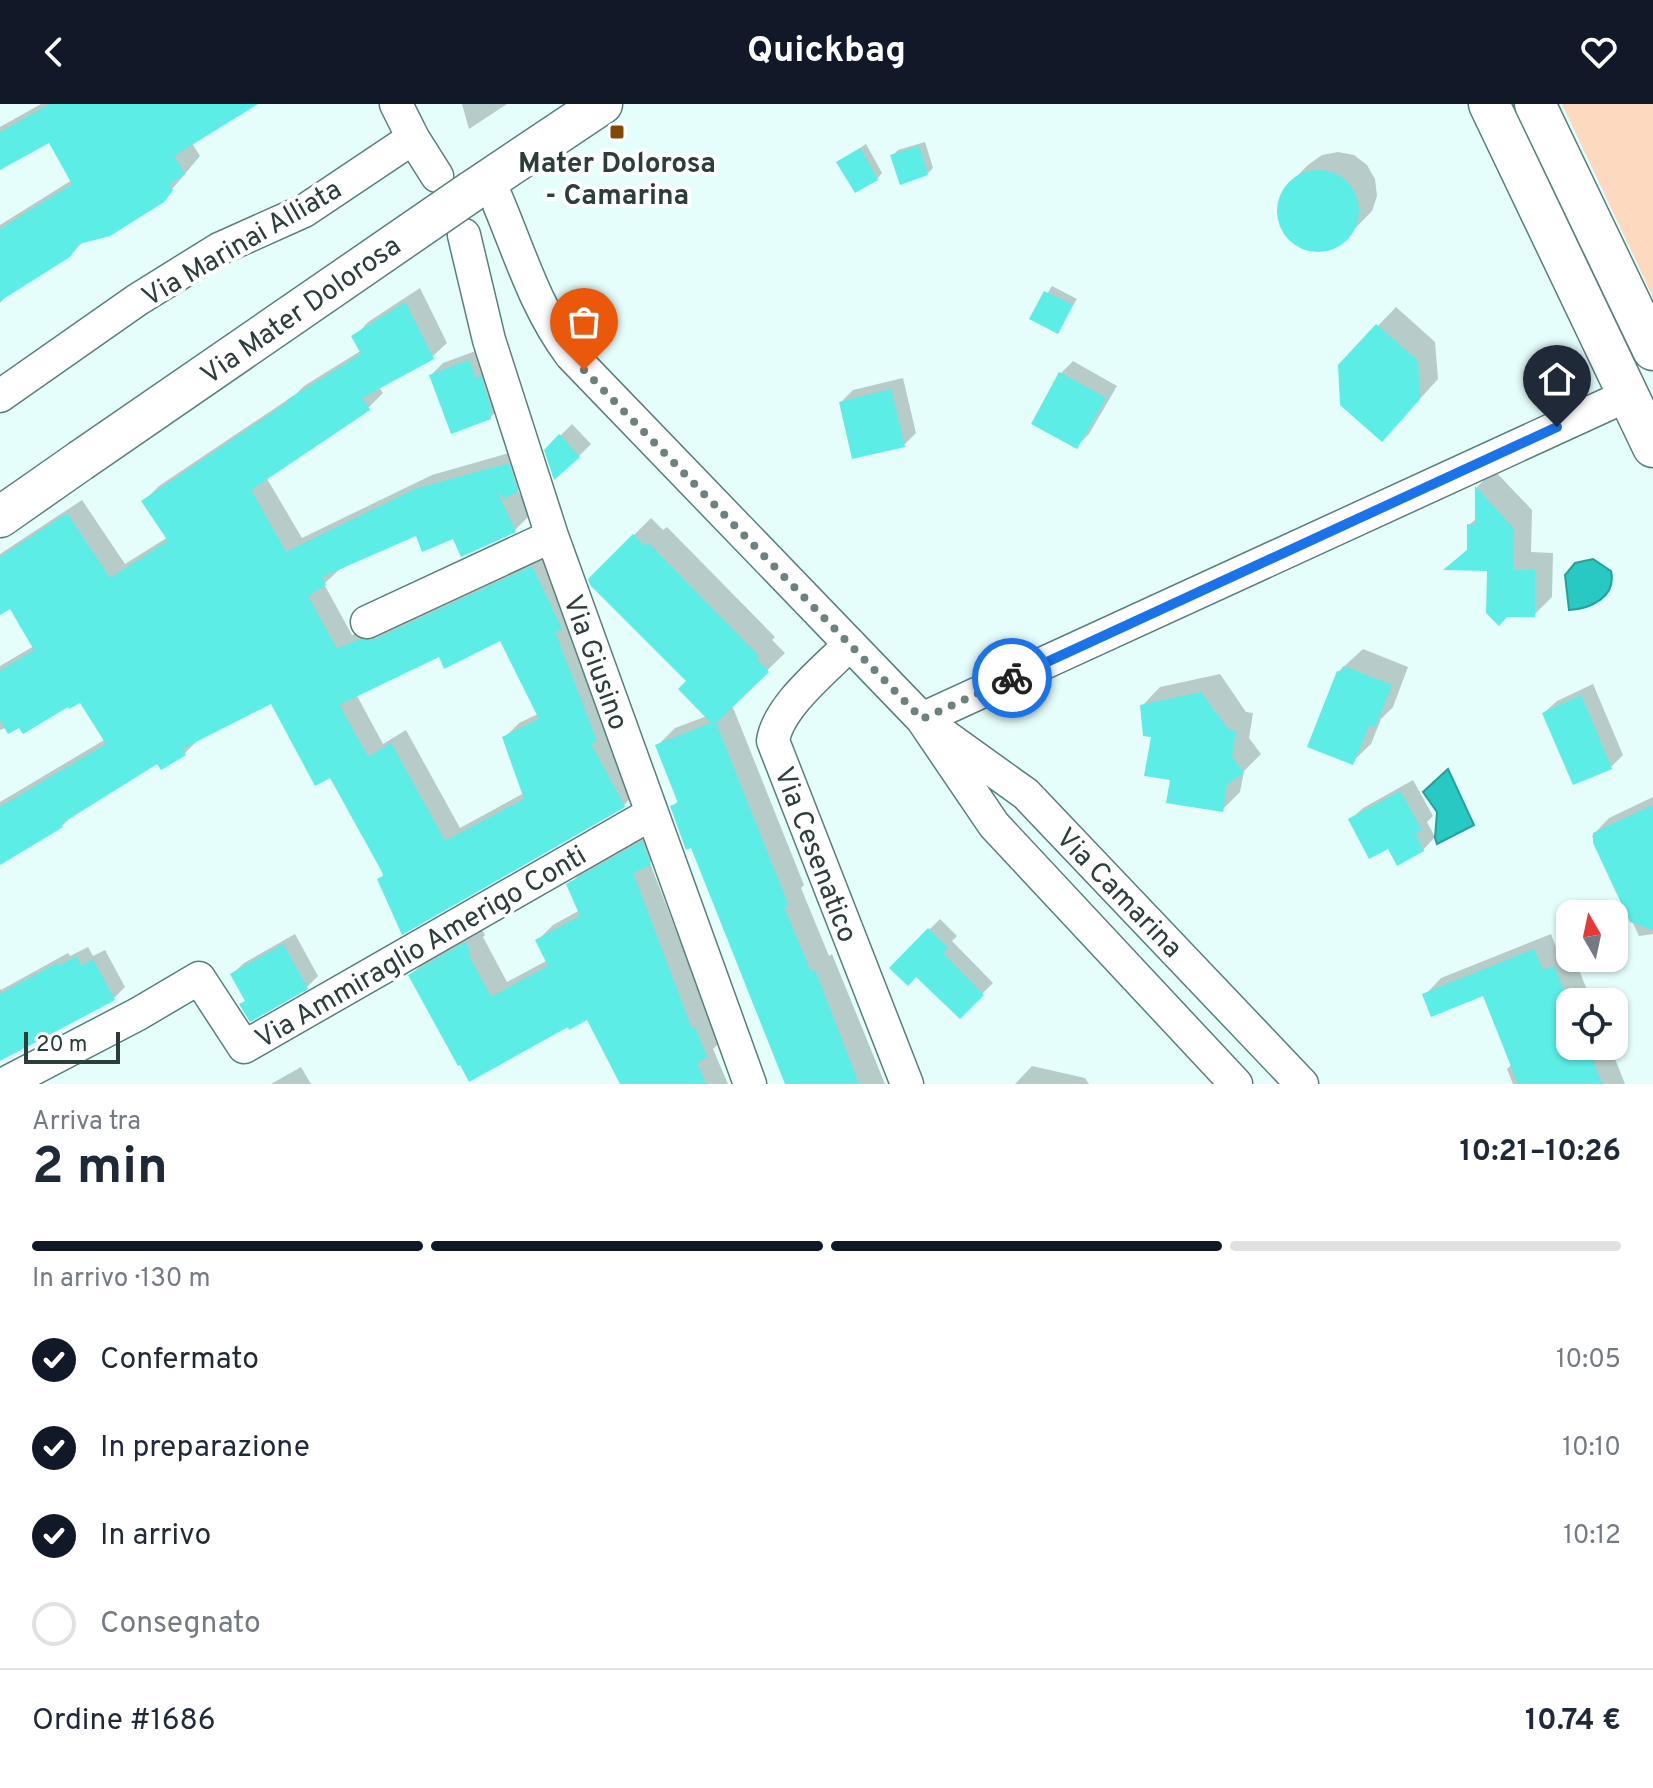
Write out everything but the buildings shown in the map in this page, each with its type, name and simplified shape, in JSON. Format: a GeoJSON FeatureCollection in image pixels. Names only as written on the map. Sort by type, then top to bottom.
{"type":"FeatureCollection","features":[{"type":"Feature","properties":{"kind":"street"},"geometry":{"type":"LineString","coordinates":[[396,104],[413,138],[466,182]]}},
{"type":"Feature","properties":{"kind":"street","name":"Via Mater Dolorosa"},"geometry":{"type":"LineString","coordinates":[[1,513],[80,461],[466,182],[602,104]]}},
{"type":"Feature","properties":{"kind":"street"},"geometry":{"type":"LineString","coordinates":[[1489,104],[1653,447]]}},
{"type":"Feature","properties":{"kind":"street"},"geometry":{"type":"LineString","coordinates":[[1535,104],[1653,350]]}},
{"type":"Feature","properties":{"kind":"street","name":"Via Marinai Alliata"},"geometry":{"type":"LineString","coordinates":[[0,396],[164,283],[219,249],[304,211],[413,138]]}},
{"type":"Feature","properties":{"kind":"street","name":"Via Camarina"},"geometry":{"type":"LineString","coordinates":[[466,182],[571,355],[922,719],[994,825],[1236,1084]]}},
{"type":"Feature","properties":{"kind":"street","name":"Via Giusino"},"geometry":{"type":"LineString","coordinates":[[464,235],[489,340],[552,536],[750,1084]]}},
{"type":"Feature","properties":{"kind":"street"},"geometry":{"type":"LineString","coordinates":[[922,719],[1628,395]]}},
{"type":"Feature","properties":{"kind":"street"},"geometry":{"type":"LineString","coordinates":[[367,622],[552,536]]}},
{"type":"Feature","properties":{"kind":"street","name":"Via Cesenatico"},"geometry":{"type":"LineString","coordinates":[[850,644],[784,713],[773,741],[907,1084]]}},
{"type":"Feature","properties":{"kind":"street","name":"Via Camarina"},"geometry":{"type":"LineString","coordinates":[[922,719],[1026,794],[1302,1084]]}},
{"type":"Feature","properties":{"kind":"street","name":"Via Ammiraglio Amerigo Conti"},"geometry":{"type":"LineString","coordinates":[[4,1084],[138,1014],[199,978],[244,1047],[651,814]]}},
{"type":"Feature","properties":{"kind":"shaded area"},"geometry":{"type":"Polygon","coordinates":[[[1562,104],[1653,104],[1653,297],[1562,104]]]}},
{"type":"Feature","properties":{"kind":"water"},"geometry":{"type":"Polygon","coordinates":[[[1593,559],[1611,571],[1610,588],[1593,604],[1569,610],[1565,575],[1575,563],[1593,559]]]}},
{"type":"Feature","properties":{"kind":"water"},"geometry":{"type":"Polygon","coordinates":[[[1448,769],[1474,825],[1437,844],[1437,812],[1423,792],[1448,769]]]}},
{"type":"Feature","properties":{"kind":"way so far"},"geometry":{"type":"LineString","coordinates":[[584,370],[922,719],[1012,678]]}},
{"type":"Feature","properties":{"kind":"place","name":"Mater Dolorosa - Camarina"},"geometry":{"type":"Point","coordinates":[617,132]}},
{"type":"Feature","properties":{"kind":"route"},"geometry":{"type":"LineString","coordinates":[[1012,678],[1557,427]]}}]}
